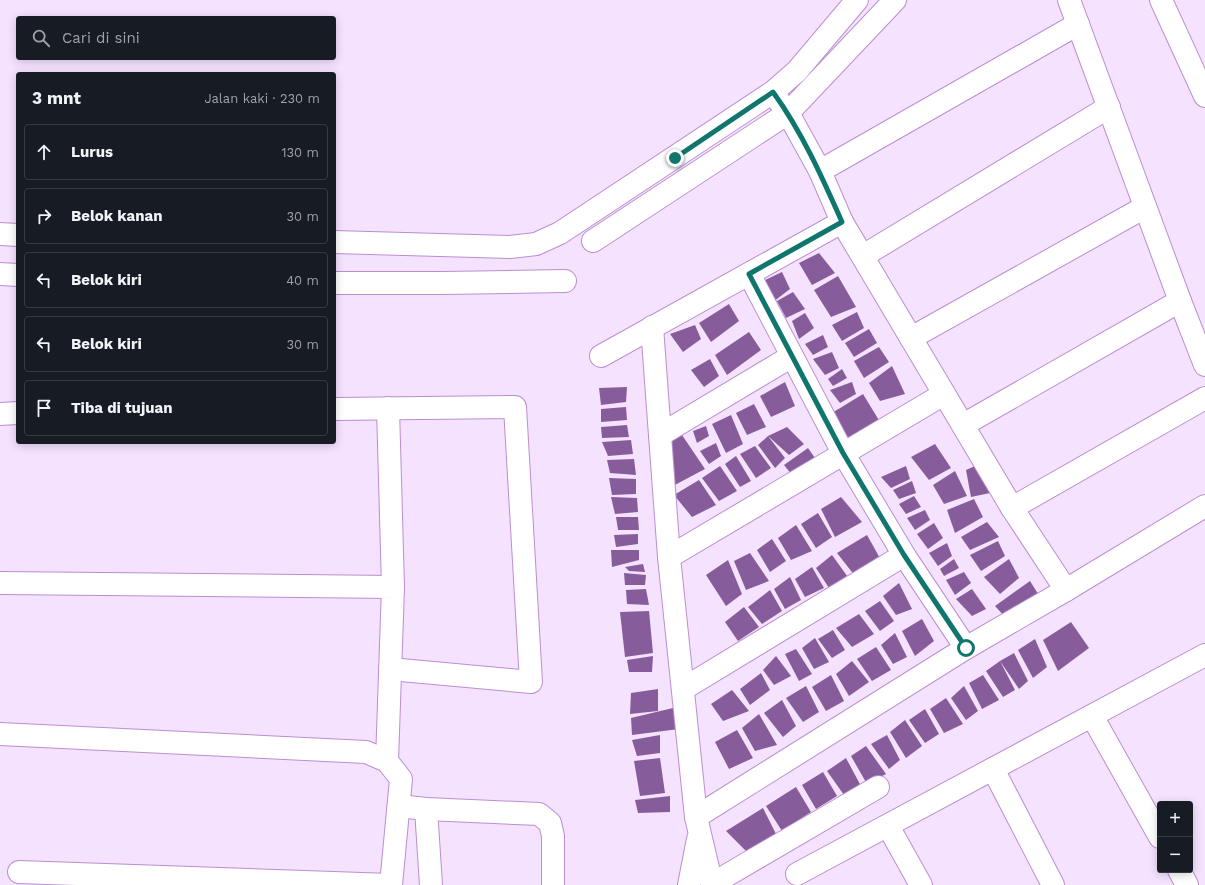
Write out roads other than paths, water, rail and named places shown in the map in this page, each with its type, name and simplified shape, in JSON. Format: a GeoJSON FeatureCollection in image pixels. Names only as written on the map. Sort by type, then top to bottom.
{"type":"FeatureCollection","features":[{"type":"Feature","properties":{"kind":"street"},"geometry":{"type":"LineString","coordinates":[[336,242],[510,246],[536,244],[560,233],[773,92],[797,71],[857,0]]}},
{"type":"Feature","properties":{"kind":"street"},"geometry":{"type":"LineString","coordinates":[[593,241],[788,113],[895,0]]}},
{"type":"Feature","properties":{"kind":"street"},"geometry":{"type":"LineString","coordinates":[[1069,0],[1205,365]]}},
{"type":"Feature","properties":{"kind":"street"},"geometry":{"type":"LineString","coordinates":[[1161,0],[1205,96]]}},
{"type":"Feature","properties":{"kind":"street"},"geometry":{"type":"LineString","coordinates":[[820,171],[1078,24]]}},
{"type":"Feature","properties":{"kind":"street"},"geometry":{"type":"LineString","coordinates":[[773,92],[788,113],[820,171],[842,222],[1012,508],[1066,590]]}},
{"type":"Feature","properties":{"kind":"street"},"geometry":{"type":"LineString","coordinates":[[863,256],[1109,107]]}},
{"type":"Feature","properties":{"kind":"street"},"geometry":{"type":"LineString","coordinates":[[911,338],[1145,207]]}},
{"type":"Feature","properties":{"kind":"street"},"geometry":{"type":"LineString","coordinates":[[601,356],[842,222]]}},
{"type":"Feature","properties":{"kind":"street"},"geometry":{"type":"LineString","coordinates":[[0,234],[16,235]]}},
{"type":"Feature","properties":{"kind":"street"},"geometry":{"type":"LineString","coordinates":[[0,274],[16,275]]}},
{"type":"Feature","properties":{"kind":"street"},"geometry":{"type":"LineString","coordinates":[[749,274],[843,453],[904,555],[966,648]]}},
{"type":"Feature","properties":{"kind":"street"},"geometry":{"type":"LineString","coordinates":[[336,283],[442,284],[565,281]]}},
{"type":"Feature","properties":{"kind":"street"},"geometry":{"type":"LineString","coordinates":[[963,425],[1180,301]]}},
{"type":"Feature","properties":{"kind":"street"},"geometry":{"type":"LineString","coordinates":[[652,327],[669,557],[683,689],[698,824],[712,884],[878,787]]}},
{"type":"Feature","properties":{"kind":"street"},"geometry":{"type":"LineString","coordinates":[[660,435],[792,356]]}},
{"type":"Feature","properties":{"kind":"street"},"geometry":{"type":"LineString","coordinates":[[669,557],[944,394]]}},
{"type":"Feature","properties":{"kind":"street"},"geometry":{"type":"LineString","coordinates":[[1012,508],[1205,398]]}},
{"type":"Feature","properties":{"kind":"street"},"geometry":{"type":"LineString","coordinates":[[336,409],[515,407],[531,682],[390,669]]}},
{"type":"Feature","properties":{"kind":"street"},"geometry":{"type":"LineString","coordinates":[[387,761],[393,587],[388,408]]}},
{"type":"Feature","properties":{"kind":"street"},"geometry":{"type":"LineString","coordinates":[[0,414],[16,413]]}},
{"type":"Feature","properties":{"kind":"street"},"geometry":{"type":"LineString","coordinates":[[690,885],[698,824],[966,648],[1066,590],[1205,506]]}},
{"type":"Feature","properties":{"kind":"street"},"geometry":{"type":"LineString","coordinates":[[683,689],[904,555]]}},
{"type":"Feature","properties":{"kind":"street"},"geometry":{"type":"LineString","coordinates":[[0,583],[393,587]]}},
{"type":"Feature","properties":{"kind":"street"},"geometry":{"type":"LineString","coordinates":[[794,881],[888,826],[1092,716],[1202,664]]}},
{"type":"Feature","properties":{"kind":"street"},"geometry":{"type":"LineString","coordinates":[[1092,716],[1157,832]]}},
{"type":"Feature","properties":{"kind":"street"},"geometry":{"type":"LineString","coordinates":[[0,734],[366,752],[387,761],[401,780],[391,885],[19,872]]}},
{"type":"Feature","properties":{"kind":"street"},"geometry":{"type":"LineString","coordinates":[[994,769],[1053,885]]}},
{"type":"Feature","properties":{"kind":"street"},"geometry":{"type":"LineString","coordinates":[[398,806],[426,809],[539,814],[550,823],[553,836],[553,885]]}},
{"type":"Feature","properties":{"kind":"street"},"geometry":{"type":"LineString","coordinates":[[426,809],[431,885]]}},
{"type":"Feature","properties":{"kind":"street"},"geometry":{"type":"LineString","coordinates":[[888,826],[920,885]]}},
{"type":"Feature","properties":{"kind":"street"},"geometry":{"type":"LineString","coordinates":[[1181,873],[1187,885]]}}]}
